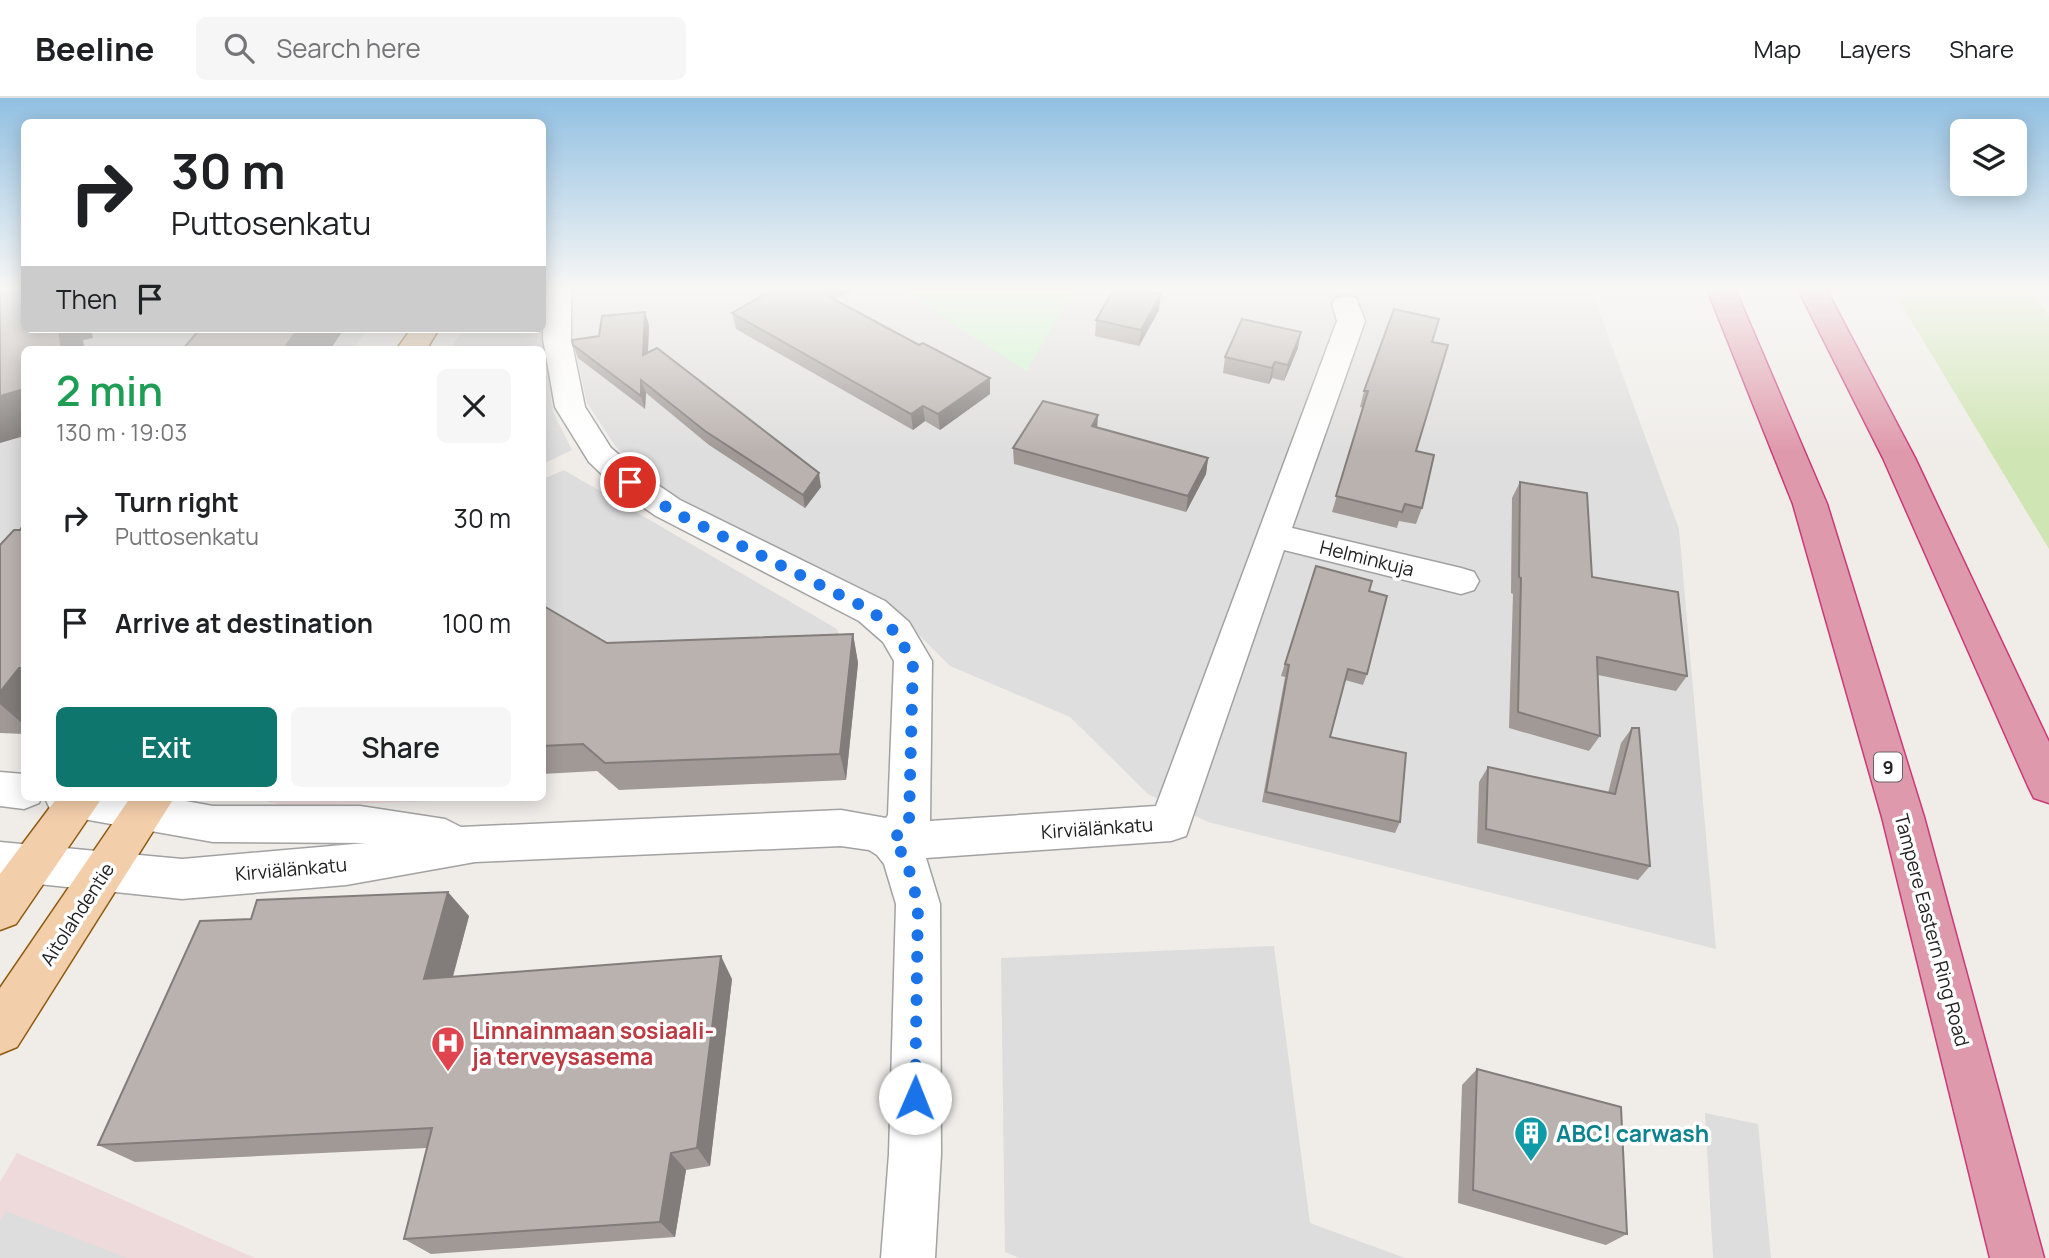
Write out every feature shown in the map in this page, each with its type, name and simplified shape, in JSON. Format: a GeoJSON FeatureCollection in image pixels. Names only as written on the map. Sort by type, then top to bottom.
{"type":"FeatureCollection","features":[{"type":"Feature","properties":{"kind":"highway","name":"Tampere Eastern Ring Road"},"geometry":{"type":"LineString","coordinates":[[1743,343],[1810,504],[1903,817],[2017,1258]]}},
{"type":"Feature","properties":{"kind":"highway"},"geometry":{"type":"LineString","coordinates":[[1840,343],[1899,458],[2049,786]]}},
{"type":"Feature","properties":{"kind":"main road"},"geometry":{"type":"LineString","coordinates":[[0,910],[17,863],[74,801]]}},
{"type":"Feature","properties":{"kind":"main road","name":"Aitolahdentie"},"geometry":{"type":"LineString","coordinates":[[0,1030],[148,805]]}},
{"type":"Feature","properties":{"kind":"street"},"geometry":{"type":"LineString","coordinates":[[557,343],[570,407],[600,455],[630,482],[668,508],[872,611],[895,632],[913,661],[909,820],[892,842],[902,853],[908,866],[918,904],[915,1154],[908,1258]]}},
{"type":"Feature","properties":{"kind":"street","name":"Kirviälänkatu"},"geometry":{"type":"LineString","coordinates":[[17,863],[182,879],[346,866],[475,843],[841,828],[877,833],[892,842],[1171,822],[1343,343]]}},
{"type":"Feature","properties":{"kind":"street","name":"Helminkuja"},"geometry":{"type":"LineString","coordinates":[[1272,535],[1461,581]]}},
{"type":"Feature","properties":{"kind":"street"},"geometry":{"type":"LineString","coordinates":[[0,789],[21,791]]}},
{"type":"Feature","properties":{"kind":"street","name":"Kirviälänkatu"},"geometry":{"type":"LineString","coordinates":[[100,801],[148,805],[213,824],[360,824],[475,843]]}},
{"type":"Feature","properties":{"kind":"shaded area"},"geometry":{"type":"Polygon","coordinates":[[[0,343],[357,343],[355,346],[21,346],[21,727],[0,731],[0,343]]]}},
{"type":"Feature","properties":{"kind":"shaded area"},"geometry":{"type":"Polygon","coordinates":[[[454,343],[543,343],[543,346],[452,346],[454,343]]]}},
{"type":"Feature","properties":{"kind":"shaded area"},"geometry":{"type":"Polygon","coordinates":[[[1611,343],[1679,529],[1716,949],[1208,822],[1148,794],[1070,717],[950,666],[904,620],[657,487],[616,447],[587,403],[574,345],[1611,343]]]}},
{"type":"Feature","properties":{"kind":"shaded area"},"geometry":{"type":"Polygon","coordinates":[[[546,364],[553,412],[572,450],[546,463],[546,364]]]}},
{"type":"Feature","properties":{"kind":"shaded area"},"geometry":{"type":"Polygon","coordinates":[[[564,470],[837,629],[846,653],[622,660],[546,615],[546,478],[564,470]]]}},
{"type":"Feature","properties":{"kind":"shaded area"},"geometry":{"type":"Polygon","coordinates":[[[266,801],[430,801],[284,806],[266,801]]]}},
{"type":"Feature","properties":{"kind":"shaded area"},"geometry":{"type":"Polygon","coordinates":[[[1274,946],[1310,1223],[1405,1258],[1020,1258],[1005,1252],[1001,958],[1274,946]]]}},
{"type":"Feature","properties":{"kind":"shaded area"},"geometry":{"type":"Polygon","coordinates":[[[1705,1113],[1758,1124],[1771,1258],[1713,1258],[1705,1113]]]}},
{"type":"Feature","properties":{"kind":"shaded area"},"geometry":{"type":"Polygon","coordinates":[[[17,1153],[255,1258],[0,1258],[0,1182],[17,1153]]]}},
{"type":"Feature","properties":{"kind":"shaded area"},"geometry":{"type":"Polygon","coordinates":[[[6,1211],[127,1258],[0,1258],[0,1221],[6,1211]]]}},
{"type":"Feature","properties":{"kind":"green space"},"geometry":{"type":"Polygon","coordinates":[[[983,343],[1043,343],[1026,371],[983,343]]]}},
{"type":"Feature","properties":{"kind":"green space"},"geometry":{"type":"Polygon","coordinates":[[[1925,343],[2049,343],[2049,549],[1925,343]]]}},
{"type":"Feature","properties":{"kind":"building"},"geometry":{"type":"Polygon","coordinates":[[[0,343],[61,343],[61,346],[21,346],[21,390],[0,396],[0,343]]]}},
{"type":"Feature","properties":{"kind":"building"},"geometry":{"type":"Polygon","coordinates":[[[188,343],[288,343],[286,346],[185,346],[188,343]]]}},
{"type":"Feature","properties":{"kind":"building"},"geometry":{"type":"Polygon","coordinates":[[[644,343],[643,355],[657,348],[819,473],[803,495],[705,431],[641,380],[641,396],[573,345],[644,343]]]}},
{"type":"Feature","properties":{"kind":"building"},"geometry":{"type":"Polygon","coordinates":[[[785,343],[923,343],[990,378],[938,414],[923,406],[911,414],[785,343]]]}},
{"type":"Feature","properties":{"kind":"building"},"geometry":{"type":"Polygon","coordinates":[[[1231,343],[1297,343],[1288,365],[1275,362],[1272,368],[1225,357],[1231,343]]]}},
{"type":"Feature","properties":{"kind":"building"},"geometry":{"type":"Polygon","coordinates":[[[1382,343],[1448,345],[1416,451],[1434,455],[1422,508],[1405,504],[1402,512],[1336,496],[1368,391],[1364,391],[1382,343]]]}},
{"type":"Feature","properties":{"kind":"building"},"geometry":{"type":"Polygon","coordinates":[[[1043,401],[1098,415],[1092,426],[1208,458],[1188,496],[1013,448],[1043,401]]]}},
{"type":"Feature","properties":{"kind":"building"},"geometry":{"type":"Polygon","coordinates":[[[1520,482],[1587,493],[1592,577],[1678,592],[1687,676],[1597,657],[1600,736],[1518,712],[1520,482]]]}},
{"type":"Feature","properties":{"kind":"building"},"geometry":{"type":"Polygon","coordinates":[[[14,530],[20,530],[21,668],[0,692],[0,545],[14,530]]]}},
{"type":"Feature","properties":{"kind":"building"},"geometry":{"type":"Polygon","coordinates":[[[1316,566],[1372,581],[1369,591],[1387,596],[1367,674],[1348,669],[1330,737],[1406,753],[1400,822],[1266,792],[1289,665],[1285,664],[1316,566]]]}},
{"type":"Feature","properties":{"kind":"building"},"geometry":{"type":"Polygon","coordinates":[[[546,607],[607,643],[853,634],[840,754],[605,763],[583,744],[546,746],[546,607]]]}},
{"type":"Feature","properties":{"kind":"building"},"geometry":{"type":"Polygon","coordinates":[[[1632,728],[1639,728],[1650,866],[1486,829],[1488,767],[1615,794],[1632,728]]]}},
{"type":"Feature","properties":{"kind":"building","name":"Linnainmaan sosiaali- ja terveysasema"},"geometry":{"type":"Polygon","coordinates":[[[448,892],[424,979],[721,956],[697,1148],[671,1153],[660,1222],[404,1239],[432,1128],[98,1145],[200,921],[251,919],[257,900],[448,892]]]}},
{"type":"Feature","properties":{"kind":"building","name":"ABC! carwash"},"geometry":{"type":"Polygon","coordinates":[[[1477,1069],[1621,1107],[1627,1234],[1473,1190],[1477,1069]]]}},
{"type":"Feature","properties":{"kind":"place","name":"Linnainmaan sosiaali- ja terveysasema"},"geometry":{"type":"Point","coordinates":[448,1073]}},
{"type":"Feature","properties":{"kind":"place","name":"ABC! carwash"},"geometry":{"type":"Point","coordinates":[1531,1163]}},
{"type":"Feature","properties":{"kind":"route"},"geometry":{"type":"LineString","coordinates":[[630,482],[672,511],[872,611],[895,632],[913,661],[909,820],[892,842],[902,853],[908,866],[918,904],[915,1098]]}}]}
